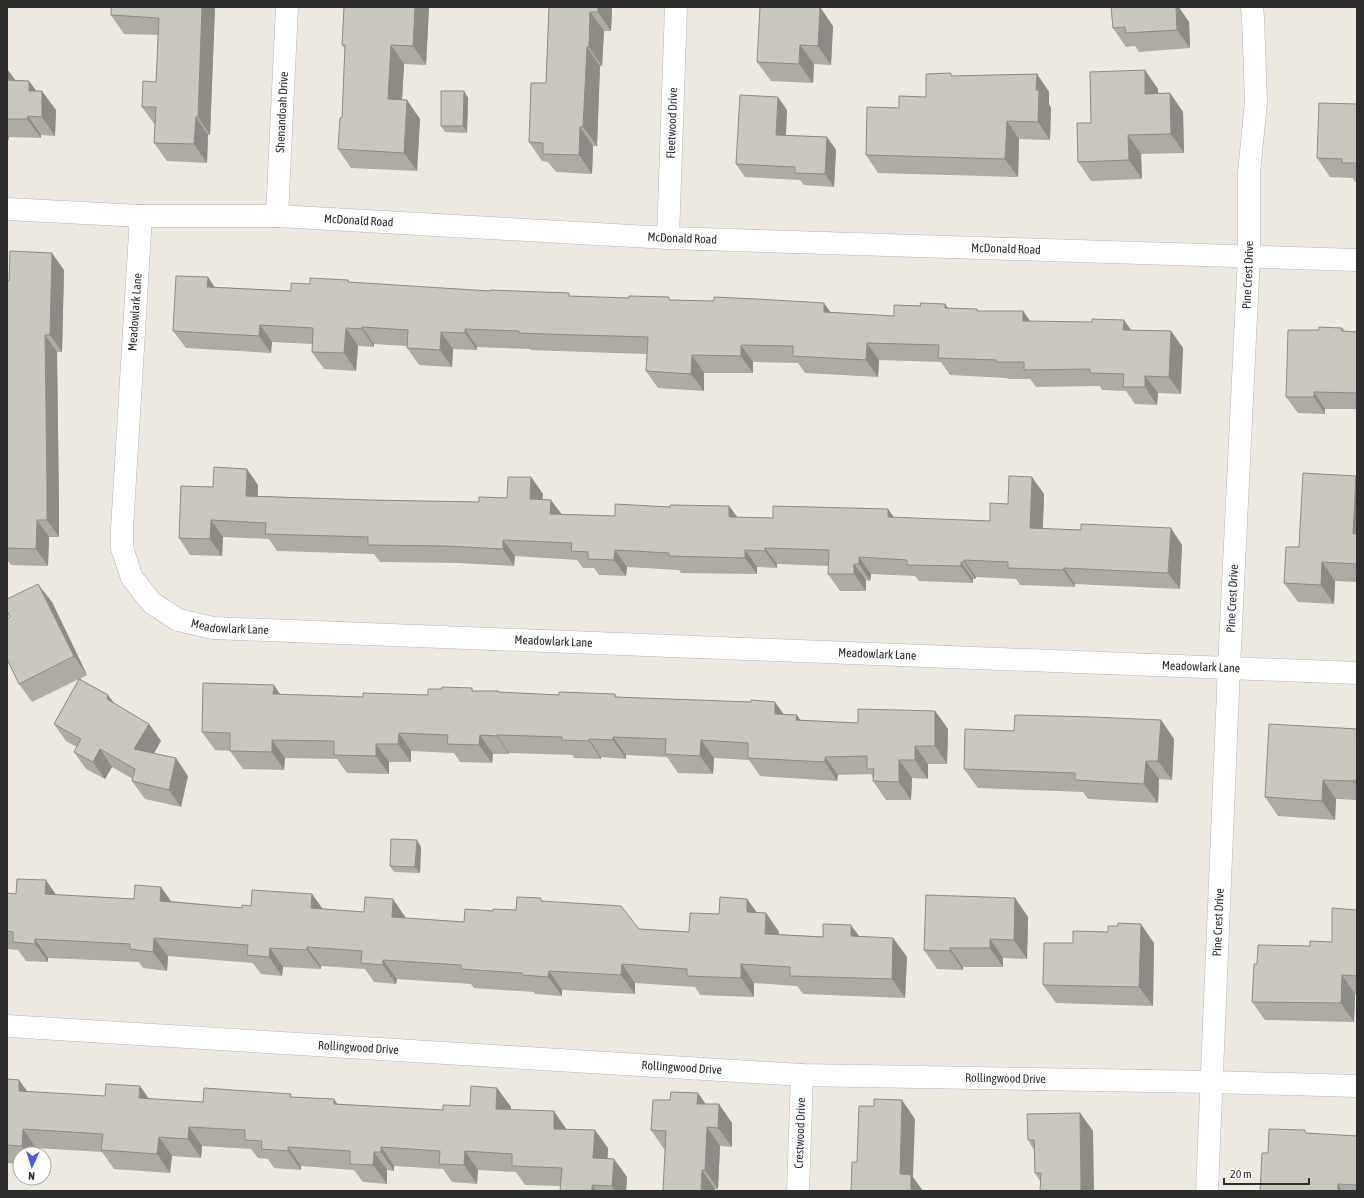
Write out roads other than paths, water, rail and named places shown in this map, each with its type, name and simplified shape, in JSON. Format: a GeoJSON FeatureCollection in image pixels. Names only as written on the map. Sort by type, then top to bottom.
{"type":"FeatureCollection","features":[{"type":"Feature","properties":{"kind":"street","name":"Shenandoah Drive"},"geometry":{"type":"LineString","coordinates":[[277,216],[287,7]]}},
{"type":"Feature","properties":{"kind":"street","name":"Fleetwood Drive"},"geometry":{"type":"LineString","coordinates":[[668,238],[676,7]]}},
{"type":"Feature","properties":{"kind":"street","name":"Pine Crest Drive"},"geometry":{"type":"LineString","coordinates":[[1207,1191],[1229,667],[1249,256],[1249,173],[1256,102],[1252,7]]}},
{"type":"Feature","properties":{"kind":"street","name":"McDonald Road"},"geometry":{"type":"LineString","coordinates":[[7,209],[141,216],[277,216],[668,238],[1357,260]]}},
{"type":"Feature","properties":{"kind":"street","name":"Meadowlark Lane"},"geometry":{"type":"LineString","coordinates":[[141,216],[122,548],[132,578],[152,603],[178,620],[213,628],[1357,673]]}},
{"type":"Feature","properties":{"kind":"street","name":"Rollingwood Drive"},"geometry":{"type":"LineString","coordinates":[[7,1026],[802,1075],[1357,1086]]}},
{"type":"Feature","properties":{"kind":"street","name":"Crestwood Drive"},"geometry":{"type":"LineString","coordinates":[[798,1191],[802,1075]]}}]}
